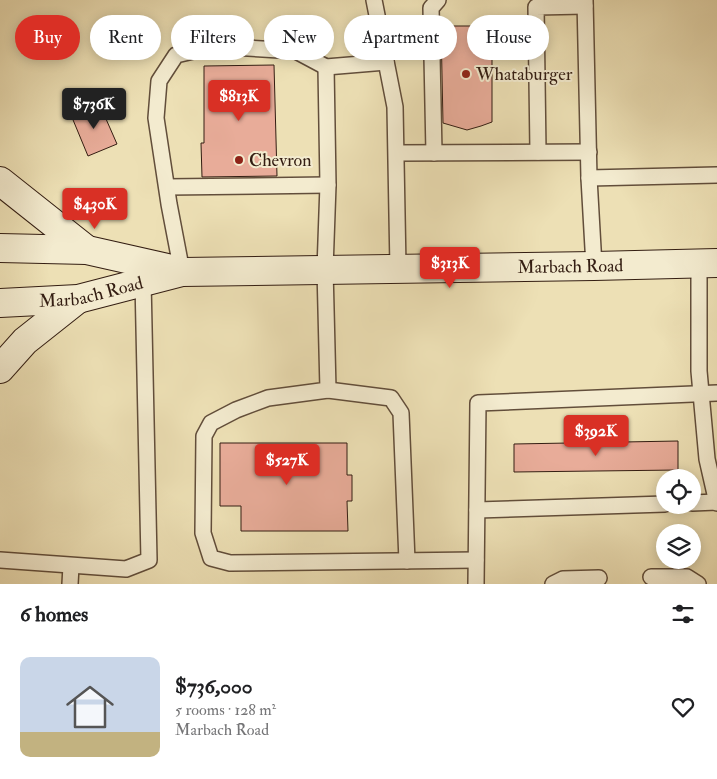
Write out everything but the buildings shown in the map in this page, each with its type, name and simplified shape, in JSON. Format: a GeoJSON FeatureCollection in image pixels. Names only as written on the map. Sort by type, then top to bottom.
{"type":"FeatureCollection","features":[{"type":"Feature","properties":{"kind":"main road"},"geometry":{"type":"LineString","coordinates":[[0,180],[87,250]]}},
{"type":"Feature","properties":{"kind":"main road","name":"Marbach Road"},"geometry":{"type":"LineString","coordinates":[[0,248],[87,250],[182,272]]}},
{"type":"Feature","properties":{"kind":"main road","name":"Marbach Road"},"geometry":{"type":"LineString","coordinates":[[0,302],[78,299],[182,272],[708,263]]}},
{"type":"Feature","properties":{"kind":"main road"},"geometry":{"type":"LineString","coordinates":[[0,368],[25,341],[78,299]]}},
{"type":"Feature","properties":{"kind":"lane"},"geometry":{"type":"LineString","coordinates":[[374,0],[395,107],[398,268]]}},
{"type":"Feature","properties":{"kind":"lane"},"geometry":{"type":"LineString","coordinates":[[434,153],[431,8],[438,0]]}},
{"type":"Feature","properties":{"kind":"lane"},"geometry":{"type":"LineString","coordinates":[[538,152],[532,3],[585,3],[594,266]]}},
{"type":"Feature","properties":{"kind":"lane"},"geometry":{"type":"LineString","coordinates":[[182,272],[156,118],[159,81],[176,55],[216,46],[296,51],[326,67],[386,62]]}},
{"type":"Feature","properties":{"kind":"lane"},"geometry":{"type":"LineString","coordinates":[[326,67],[328,185],[325,269],[328,390]]}},
{"type":"Feature","properties":{"kind":"lane"},"geometry":{"type":"LineString","coordinates":[[397,153],[589,152]]}},
{"type":"Feature","properties":{"kind":"lane"},"geometry":{"type":"LineString","coordinates":[[590,178],[717,175]]}},
{"type":"Feature","properties":{"kind":"lane"},"geometry":{"type":"LineString","coordinates":[[167,187],[328,185]]}},
{"type":"Feature","properties":{"kind":"lane"},"geometry":{"type":"LineString","coordinates":[[701,503],[717,503],[707,459],[698,371],[708,263]]}},
{"type":"Feature","properties":{"kind":"lane"},"geometry":{"type":"LineString","coordinates":[[0,560],[126,569],[149,560],[143,281]]}},
{"type":"Feature","properties":{"kind":"lane"},"geometry":{"type":"LineString","coordinates":[[407,561],[401,413],[391,398],[328,390],[268,398],[236,410],[211,423],[204,436],[203,533],[211,558],[230,563],[407,561],[476,560]]}},
{"type":"Feature","properties":{"kind":"lane"},"geometry":{"type":"LineString","coordinates":[[476,584],[478,403],[717,393]]}},
{"type":"Feature","properties":{"kind":"lane"},"geometry":{"type":"LineString","coordinates":[[476,510],[656,504]]}},
{"type":"Feature","properties":{"kind":"lane"},"geometry":{"type":"LineString","coordinates":[[70,584],[71,566]]}},
{"type":"Feature","properties":{"kind":"lane"},"geometry":{"type":"LineString","coordinates":[[651,577],[687,577],[698,584]]}},
{"type":"Feature","properties":{"kind":"lane"},"geometry":{"type":"LineString","coordinates":[[553,584],[563,579],[599,578]]}},
{"type":"Feature","properties":{"kind":"place","name":"Whataburger"},"geometry":{"type":"Point","coordinates":[466,74]}},
{"type":"Feature","properties":{"kind":"place","name":"Chevron"},"geometry":{"type":"Point","coordinates":[239,160]}}]}
